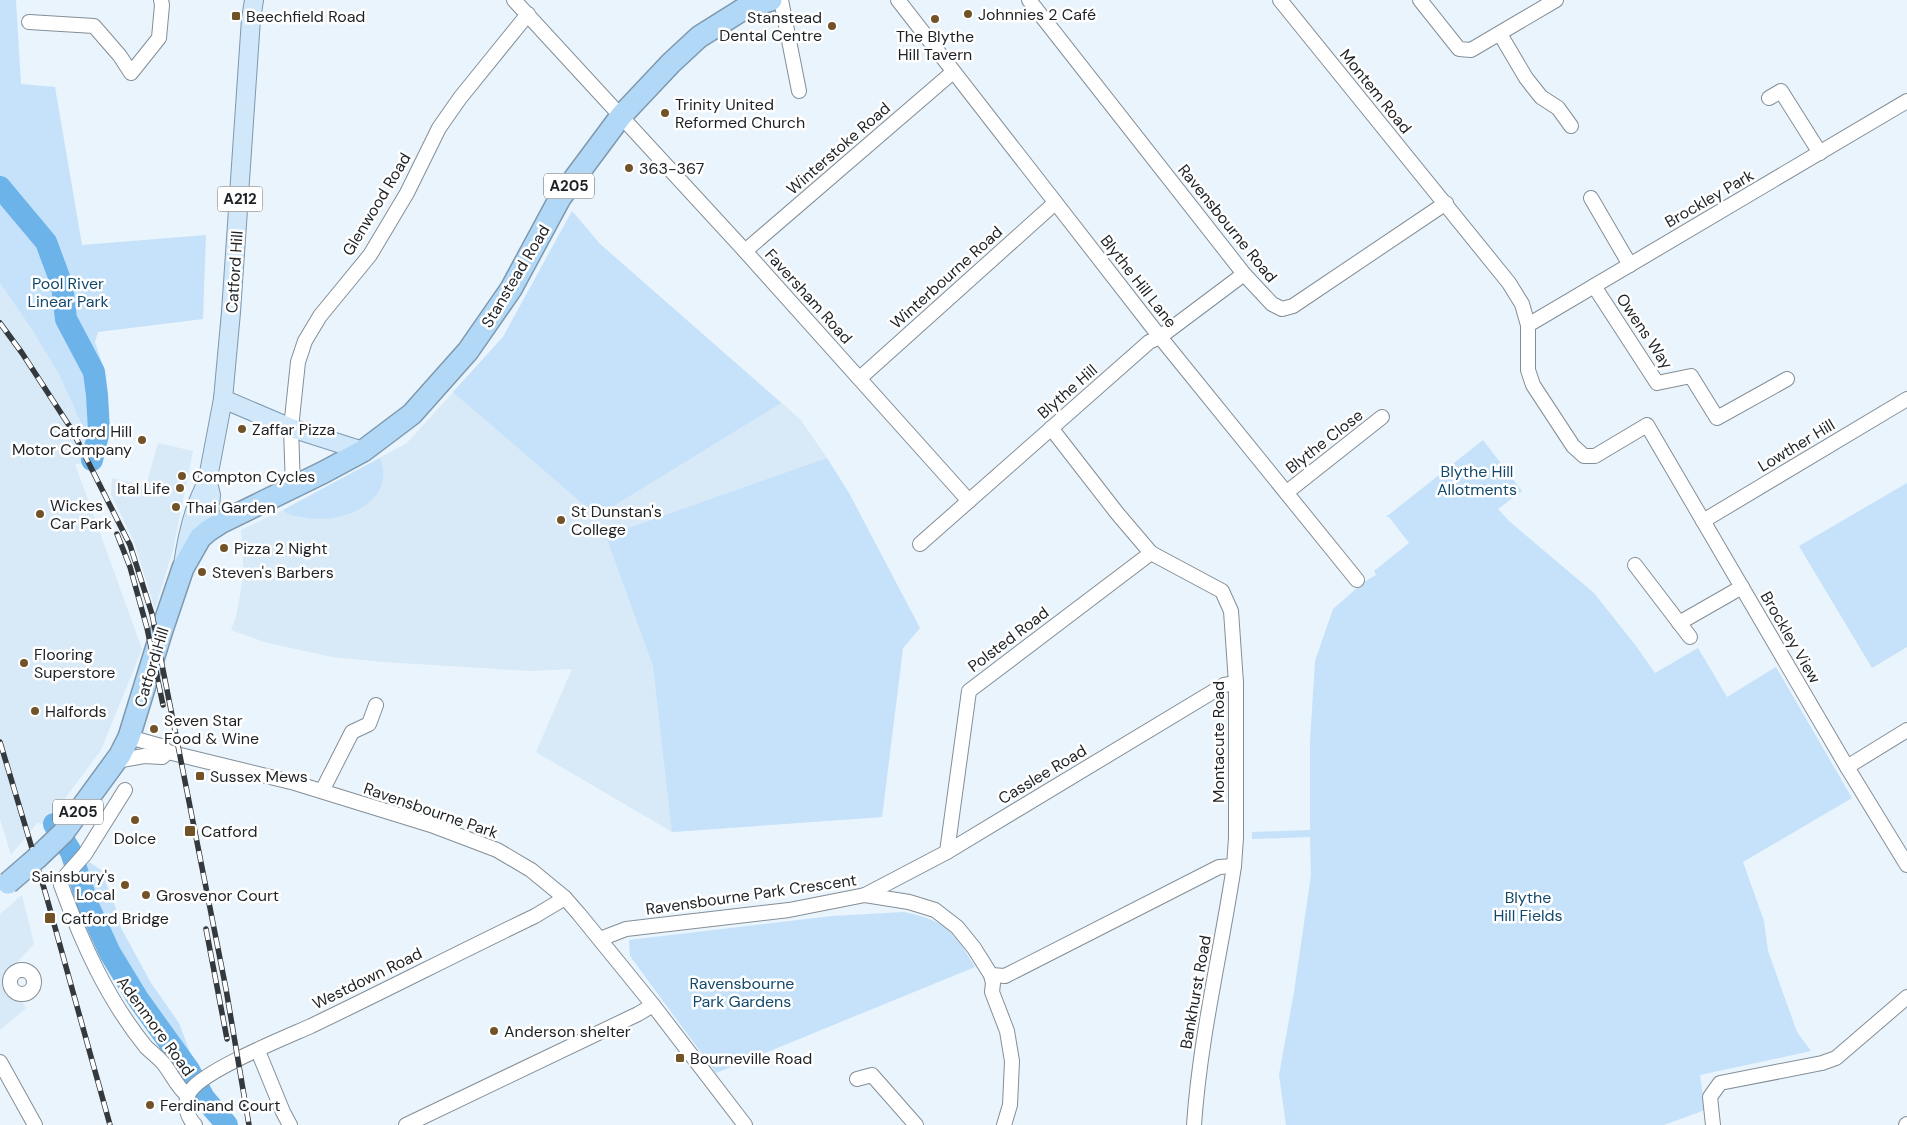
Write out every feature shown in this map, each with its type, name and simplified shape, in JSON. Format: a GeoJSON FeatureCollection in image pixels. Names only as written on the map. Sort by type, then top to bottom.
{"type":"FeatureCollection","features":[{"type":"Feature","properties":{"kind":"highway","name":"Stanstead Road"},"geometry":{"type":"LineString","coordinates":[[183,568],[200,538],[208,531],[363,451],[412,414],[468,351],[511,289],[560,198],[621,116],[671,63],[699,37],[743,4],[771,0]]}},
{"type":"Feature","properties":{"kind":"highway","name":"Catford Hill"},"geometry":{"type":"LineString","coordinates":[[129,737],[183,568]]}},
{"type":"Feature","properties":{"kind":"highway","name":"A205"},"geometry":{"type":"LineString","coordinates":[[4,887],[62,833],[126,763],[129,737]]}},
{"type":"Feature","properties":{"kind":"main road","name":"Catford Hill"},"geometry":{"type":"LineString","coordinates":[[183,568],[186,539],[200,495],[208,483],[223,399],[232,312],[251,19],[254,0]]}},
{"type":"Feature","properties":{"kind":"main road"},"geometry":{"type":"LineString","coordinates":[[223,399],[292,428],[363,451]]}},
{"type":"Feature","properties":{"kind":"main road","name":"Catford Hill"},"geometry":{"type":"LineString","coordinates":[[208,483],[211,495],[208,531]]}},
{"type":"Feature","properties":{"kind":"street"},"geometry":{"type":"LineString","coordinates":[[29,22],[94,26],[120,56],[131,73],[160,38],[161,0]]}},
{"type":"Feature","properties":{"kind":"street"},"geometry":{"type":"LineString","coordinates":[[514,0],[621,116]]}},
{"type":"Feature","properties":{"kind":"street"},"geometry":{"type":"LineString","coordinates":[[781,0],[799,90]]}},
{"type":"Feature","properties":{"kind":"street","name":"Blythe Hill Lane"},"geometry":{"type":"LineString","coordinates":[[898,0],[1160,337],[1357,580]]}},
{"type":"Feature","properties":{"kind":"street","name":"Ravensbourne Road"},"geometry":{"type":"LineString","coordinates":[[1029,0],[1244,274],[1272,304],[1282,309],[1294,306],[1446,203]]}},
{"type":"Feature","properties":{"kind":"street","name":"Montem Road"},"geometry":{"type":"LineString","coordinates":[[1280,0],[1509,283],[1522,304],[1528,325]]}},
{"type":"Feature","properties":{"kind":"street"},"geometry":{"type":"LineString","coordinates":[[1420,0],[1459,49],[1471,50],[1556,0]]}},
{"type":"Feature","properties":{"kind":"street","name":"Glenwood Road"},"geometry":{"type":"LineString","coordinates":[[293,488],[292,428],[298,362],[305,341],[320,316],[370,255],[407,193],[439,128],[460,98],[528,14]]}},
{"type":"Feature","properties":{"kind":"street"},"geometry":{"type":"LineString","coordinates":[[1500,34],[1526,78],[1541,97],[1556,105],[1571,126]]}},
{"type":"Feature","properties":{"kind":"street","name":"Winterstoke Road"},"geometry":{"type":"LineString","coordinates":[[745,251],[953,72]]}},
{"type":"Feature","properties":{"kind":"street"},"geometry":{"type":"LineString","coordinates":[[1769,98],[1781,91],[1820,153]]}},
{"type":"Feature","properties":{"kind":"street","name":"Brockley Park"},"geometry":{"type":"LineString","coordinates":[[1528,325],[1907,101]]}},
{"type":"Feature","properties":{"kind":"street","name":"Faversham Road"},"geometry":{"type":"LineString","coordinates":[[621,116],[860,378],[969,501]]}},
{"type":"Feature","properties":{"kind":"street"},"geometry":{"type":"LineString","coordinates":[[1592,198],[1630,265]]}},
{"type":"Feature","properties":{"kind":"street","name":"Winterbourne Road"},"geometry":{"type":"LineString","coordinates":[[860,378],[1055,203]]}},
{"type":"Feature","properties":{"kind":"street","name":"Blythe Hill"},"geometry":{"type":"LineString","coordinates":[[920,544],[1149,342],[1160,337],[1244,274]]}},
{"type":"Feature","properties":{"kind":"street","name":"Owens Way"},"geometry":{"type":"LineString","coordinates":[[1594,286],[1657,383],[1691,376],[1717,418],[1787,379]]}},
{"type":"Feature","properties":{"kind":"street","name":"Brockley View"},"geometry":{"type":"LineString","coordinates":[[1528,325],[1528,370],[1533,385],[1573,446],[1584,456],[1595,456],[1647,425],[1907,865]]}},
{"type":"Feature","properties":{"kind":"street","name":"Lowther Hill"},"geometry":{"type":"LineString","coordinates":[[1703,521],[1907,399]]}},
{"type":"Feature","properties":{"kind":"street","name":"Blythe Close"},"geometry":{"type":"LineString","coordinates":[[1287,492],[1382,417]]}},
{"type":"Feature","properties":{"kind":"street","name":"Montacute Road"},"geometry":{"type":"LineString","coordinates":[[1051,428],[1117,513],[1151,553],[1222,591],[1231,611],[1236,683],[1236,838],[1234,866]]}},
{"type":"Feature","properties":{"kind":"street","name":"Polsted Road"},"geometry":{"type":"LineString","coordinates":[[948,852],[969,691],[1151,553]]}},
{"type":"Feature","properties":{"kind":"street"},"geometry":{"type":"LineString","coordinates":[[1635,565],[1690,637]]}},
{"type":"Feature","properties":{"kind":"street"},"geometry":{"type":"LineString","coordinates":[[1680,623],[1742,587]]}},
{"type":"Feature","properties":{"kind":"street","name":"Casslee Road"},"geometry":{"type":"LineString","coordinates":[[865,895],[948,852],[1224,685],[1236,683]]}},
{"type":"Feature","properties":{"kind":"street"},"geometry":{"type":"LineString","coordinates":[[322,791],[352,732],[369,724],[376,705]]}},
{"type":"Feature","properties":{"kind":"street"},"geometry":{"type":"LineString","coordinates":[[1847,766],[1907,730]]}},
{"type":"Feature","properties":{"kind":"street","name":"Ravensbourne Park"},"geometry":{"type":"LineString","coordinates":[[129,737],[161,746],[168,752],[322,791],[474,840],[504,854],[531,870],[564,898],[600,939],[745,1125]]}},
{"type":"Feature","properties":{"kind":"street","name":"Ravensbourne Park"},"geometry":{"type":"LineString","coordinates":[[126,763],[162,757],[168,752]]}},
{"type":"Feature","properties":{"kind":"street","name":"Adenmore Road"},"geometry":{"type":"LineString","coordinates":[[126,790],[85,854],[62,880],[61,885],[87,953],[122,1013],[146,1046],[164,1065],[182,1091],[190,1092],[186,1104],[188,1114],[195,1125]]}},
{"type":"Feature","properties":{"kind":"street"},"geometry":{"type":"LineString","coordinates":[[991,975],[1005,976],[1219,866],[1234,866]]}},
{"type":"Feature","properties":{"kind":"street","name":"Bankhurst Road"},"geometry":{"type":"LineString","coordinates":[[1194,1125],[1202,1047],[1234,866]]}},
{"type":"Feature","properties":{"kind":"street","name":"Ravensbourne Park Crescent"},"geometry":{"type":"LineString","coordinates":[[600,939],[626,930],[789,910],[865,895],[909,902],[935,910],[957,927],[974,948],[991,975],[992,992],[1007,1031],[1012,1061],[1010,1104],[1004,1125]]}},
{"type":"Feature","properties":{"kind":"street","name":"Westdown Road"},"geometry":{"type":"LineString","coordinates":[[190,1092],[206,1078],[258,1051],[535,916],[564,898]]}},
{"type":"Feature","properties":{"kind":"street"},"geometry":{"type":"LineString","coordinates":[[1713,1125],[1710,1097],[1720,1083],[1822,1063],[1836,1058],[1907,997]]}},
{"type":"Feature","properties":{"kind":"street"},"geometry":{"type":"LineString","coordinates":[[406,1125],[638,1014],[653,1005]]}},
{"type":"Feature","properties":{"kind":"street"},"geometry":{"type":"LineString","coordinates":[[258,1051],[290,1125]]}},
{"type":"Feature","properties":{"kind":"street"},"geometry":{"type":"LineString","coordinates":[[0,1062],[35,1125]]}},
{"type":"Feature","properties":{"kind":"street"},"geometry":{"type":"LineString","coordinates":[[857,1079],[872,1075],[916,1125]]}},
{"type":"Feature","properties":{"kind":"shaded area","name":"St Dunstan's College"},"geometry":{"type":"Polygon","coordinates":[[[572,211],[600,244],[800,419],[827,458],[920,628],[903,648],[882,817],[672,832],[536,752],[572,669],[531,671],[332,657],[264,642],[231,630],[236,617],[242,584],[241,530],[283,510],[407,443],[503,337],[572,211]]]}},
{"type":"Feature","properties":{"kind":"shaded area"},"geometry":{"type":"Polygon","coordinates":[[[0,283],[33,331],[60,376],[80,421],[103,461],[75,464],[142,649],[101,750],[46,824],[37,823],[11,855],[0,819],[0,283]]]}},
{"type":"Feature","properties":{"kind":"shaded area"},"geometry":{"type":"Polygon","coordinates":[[[158,443],[193,451],[173,550],[155,609],[135,544],[111,494],[112,478],[146,486],[158,443]]]}},
{"type":"Feature","properties":{"kind":"shaded area"},"geometry":{"type":"Polygon","coordinates":[[[22,895],[34,944],[5,975],[26,1008],[0,1030],[0,914],[22,895]]]}},
{"type":"Feature","properties":{"kind":"green space","name":"Pool River Linear Park"},"geometry":{"type":"Polygon","coordinates":[[[0,0],[16,0],[21,84],[55,87],[82,245],[206,235],[203,319],[98,332],[95,342],[103,366],[106,399],[103,461],[80,421],[60,376],[33,331],[0,283],[0,0]]]}},
{"type":"Feature","properties":{"kind":"green space"},"geometry":{"type":"Polygon","coordinates":[[[572,211],[600,244],[781,403],[597,516],[453,392],[503,337],[572,211]]]}},
{"type":"Feature","properties":{"kind":"green space","name":"Blythe Hill Fields"},"geometry":{"type":"Polygon","coordinates":[[[1483,440],[1522,491],[1498,509],[1509,521],[1594,593],[1655,673],[1698,648],[1727,697],[1776,667],[1852,798],[1743,862],[1764,921],[1768,951],[1797,1032],[1811,1051],[1700,1075],[1705,1110],[1664,1125],[1286,1125],[1279,1075],[1294,992],[1311,875],[1310,837],[1252,839],[1252,832],[1310,830],[1310,742],[1315,661],[1333,609],[1364,582],[1376,575],[1374,571],[1409,543],[1389,517],[1386,517],[1483,440]]]}},
{"type":"Feature","properties":{"kind":"green space"},"geometry":{"type":"Polygon","coordinates":[[[380,458],[383,474],[380,488],[372,499],[361,508],[331,518],[315,519],[294,516],[283,510],[380,458]]]}},
{"type":"Feature","properties":{"kind":"green space"},"geometry":{"type":"Polygon","coordinates":[[[827,458],[849,493],[920,628],[903,648],[882,817],[672,832],[653,666],[606,536],[827,458]]]}},
{"type":"Feature","properties":{"kind":"green space"},"geometry":{"type":"Polygon","coordinates":[[[1907,483],[1907,647],[1872,668],[1799,546],[1907,483]]]}},
{"type":"Feature","properties":{"kind":"green space"},"geometry":{"type":"Polygon","coordinates":[[[89,862],[101,870],[121,928],[151,983],[179,1023],[194,1063],[190,1061],[153,1009],[121,957],[83,870],[89,862]]]}},
{"type":"Feature","properties":{"kind":"green space","name":"Ravensbourne Park Gardens"},"geometry":{"type":"Polygon","coordinates":[[[904,912],[930,919],[947,929],[961,944],[975,967],[716,1073],[630,956],[629,940],[832,916],[904,912]]]}},
{"type":"Feature","properties":{"kind":"waterway"},"geometry":{"type":"LineString","coordinates":[[0,187],[46,242],[62,285],[66,319],[94,372],[99,431],[92,460]]}},
{"type":"Feature","properties":{"kind":"waterway"},"geometry":{"type":"LineString","coordinates":[[54,824],[71,852],[88,905],[110,953],[138,999],[189,1070],[204,1098],[227,1125]]}},
{"type":"Feature","properties":{"kind":"railway"},"geometry":{"type":"LineString","coordinates":[[0,323],[22,353],[72,430],[130,545],[152,614],[226,989],[249,1125]]}},
{"type":"Feature","properties":{"kind":"railway"},"geometry":{"type":"LineString","coordinates":[[117,534],[130,567],[147,628],[163,705]]}},
{"type":"Feature","properties":{"kind":"railway"},"geometry":{"type":"LineString","coordinates":[[0,742],[46,895],[110,1125]]}},
{"type":"Feature","properties":{"kind":"railway"},"geometry":{"type":"LineString","coordinates":[[206,929],[227,1039]]}},
{"type":"Feature","properties":{"kind":"place","name":"Johnnies 2 Café"},"geometry":{"type":"Point","coordinates":[968,14]}},
{"type":"Feature","properties":{"kind":"place","name":"Beechfield Road"},"geometry":{"type":"Point","coordinates":[236,16]}},
{"type":"Feature","properties":{"kind":"place","name":"The Blythe Hill Tavern"},"geometry":{"type":"Point","coordinates":[935,19]}},
{"type":"Feature","properties":{"kind":"place","name":"Stanstead Dental Centre"},"geometry":{"type":"Point","coordinates":[832,26]}},
{"type":"Feature","properties":{"kind":"place","name":"Trinity United Reformed Church"},"geometry":{"type":"Point","coordinates":[665,113]}},
{"type":"Feature","properties":{"kind":"place","name":"363-367"},"geometry":{"type":"Point","coordinates":[629,168]}},
{"type":"Feature","properties":{"kind":"place","name":"Zaffar Pizza"},"geometry":{"type":"Point","coordinates":[242,429]}},
{"type":"Feature","properties":{"kind":"place","name":"Catford Hill Motor Company"},"geometry":{"type":"Point","coordinates":[142,440]}},
{"type":"Feature","properties":{"kind":"place","name":"Compton Cycles"},"geometry":{"type":"Point","coordinates":[182,476]}},
{"type":"Feature","properties":{"kind":"place","name":"Ital Life"},"geometry":{"type":"Point","coordinates":[180,488]}},
{"type":"Feature","properties":{"kind":"place","name":"Thai Garden"},"geometry":{"type":"Point","coordinates":[176,507]}},
{"type":"Feature","properties":{"kind":"place","name":"Wickes Car Park"},"geometry":{"type":"Point","coordinates":[40,514]}},
{"type":"Feature","properties":{"kind":"place","name":"St Dunstan's College"},"geometry":{"type":"Point","coordinates":[561,520]}},
{"type":"Feature","properties":{"kind":"place","name":"Pizza 2 Night"},"geometry":{"type":"Point","coordinates":[224,548]}},
{"type":"Feature","properties":{"kind":"place","name":"Steven's Barbers"},"geometry":{"type":"Point","coordinates":[202,572]}},
{"type":"Feature","properties":{"kind":"place","name":"Flooring Superstore"},"geometry":{"type":"Point","coordinates":[24,663]}},
{"type":"Feature","properties":{"kind":"place","name":"Halfords"},"geometry":{"type":"Point","coordinates":[35,711]}},
{"type":"Feature","properties":{"kind":"place","name":"Seven Star Food & Wine"},"geometry":{"type":"Point","coordinates":[154,729]}},
{"type":"Feature","properties":{"kind":"place","name":"Sussex Mews"},"geometry":{"type":"Point","coordinates":[200,776]}},
{"type":"Feature","properties":{"kind":"place","name":"Dolce"},"geometry":{"type":"Point","coordinates":[135,820]}},
{"type":"Feature","properties":{"kind":"place","name":"Catford"},"geometry":{"type":"Point","coordinates":[190,831]}},
{"type":"Feature","properties":{"kind":"place","name":"Sainsbury's Local"},"geometry":{"type":"Point","coordinates":[125,885]}},
{"type":"Feature","properties":{"kind":"place","name":"Grosvenor Court"},"geometry":{"type":"Point","coordinates":[146,895]}},
{"type":"Feature","properties":{"kind":"place","name":"Catford Bridge"},"geometry":{"type":"Point","coordinates":[50,918]}},
{"type":"Feature","properties":{"kind":"place","name":"Anderson shelter"},"geometry":{"type":"Point","coordinates":[494,1031]}},
{"type":"Feature","properties":{"kind":"place","name":"Bourneville Road"},"geometry":{"type":"Point","coordinates":[680,1058]}},
{"type":"Feature","properties":{"kind":"place","name":"Ferdinand Court"},"geometry":{"type":"Point","coordinates":[150,1105]}},
{"type":"Feature","properties":{"kind":"park label","name":"Blythe Hill Allotments"},"geometry":{"type":"Point","coordinates":[1477,480]}}]}
